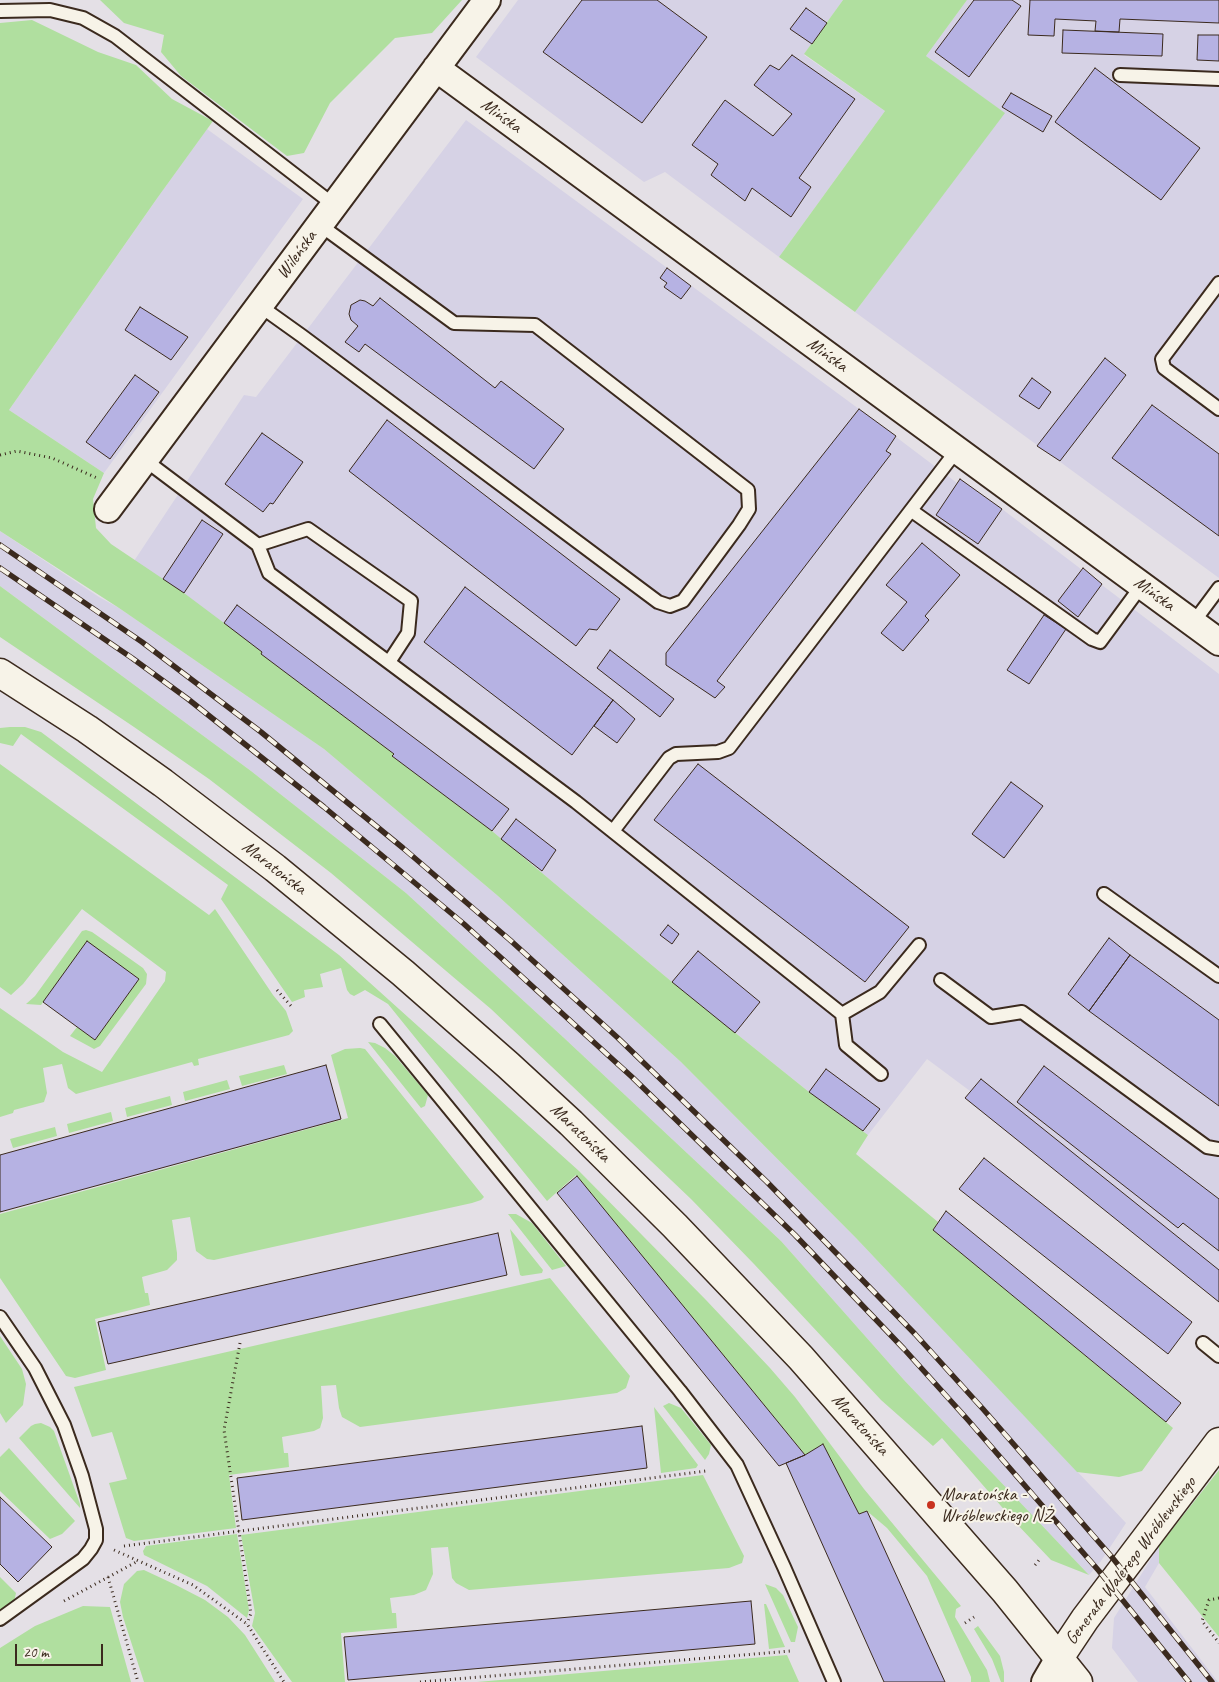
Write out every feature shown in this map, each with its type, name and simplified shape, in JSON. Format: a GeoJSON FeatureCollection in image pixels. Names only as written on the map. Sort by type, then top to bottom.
{"type":"FeatureCollection","features":[{"type":"Feature","properties":{"kind":"street","name":"Wileńska"},"geometry":{"type":"LineString","coordinates":[[116,499],[486,0]]}},
{"type":"Feature","properties":{"kind":"street","name":"Mińska"},"geometry":{"type":"LineString","coordinates":[[436,68],[1219,642]]}},
{"type":"Feature","properties":{"kind":"street","name":"Maratońska"},"geometry":{"type":"LineString","coordinates":[[0,673],[87,729],[163,783],[275,868],[403,973],[515,1071],[632,1183],[801,1358],[1005,1591],[1078,1682]]}},
{"type":"Feature","properties":{"kind":"street","name":"Generała Walerego Wróblewskiego"},"geometry":{"type":"LineString","coordinates":[[1045,1682],[1085,1620],[1219,1442]]}},
{"type":"Feature","properties":{"kind":"lane"},"geometry":{"type":"LineString","coordinates":[[0,11],[50,10],[83,18],[115,36],[454,323],[534,325],[748,490],[749,509],[682,601],[670,606],[658,602],[260,306]]}},
{"type":"Feature","properties":{"kind":"lane"},"geometry":{"type":"LineString","coordinates":[[1120,75],[1219,79]]}},
{"type":"Feature","properties":{"kind":"lane"},"geometry":{"type":"LineString","coordinates":[[1219,283],[1162,359],[1164,368],[1219,409]]}},
{"type":"Feature","properties":{"kind":"lane"},"geometry":{"type":"LineString","coordinates":[[613,831],[669,758],[676,754],[718,752],[729,748],[957,450]]}},
{"type":"Feature","properties":{"kind":"lane"},"geometry":{"type":"LineString","coordinates":[[145,460],[258,545],[270,573],[568,796],[842,1014],[846,1046],[881,1074]]}},
{"type":"Feature","properties":{"kind":"lane"},"geometry":{"type":"LineString","coordinates":[[912,511],[1092,639],[1100,642],[1142,585]]}},
{"type":"Feature","properties":{"kind":"lane"},"geometry":{"type":"LineString","coordinates":[[258,545],[308,528],[411,601],[408,633],[389,662]]}},
{"type":"Feature","properties":{"kind":"lane"},"geometry":{"type":"LineString","coordinates":[[1193,623],[1219,588]]}},
{"type":"Feature","properties":{"kind":"lane"},"geometry":{"type":"LineString","coordinates":[[1104,894],[1219,976]]}},
{"type":"Feature","properties":{"kind":"lane"},"geometry":{"type":"LineString","coordinates":[[842,1014],[880,992],[919,945]]}},
{"type":"Feature","properties":{"kind":"lane"},"geometry":{"type":"LineString","coordinates":[[941,980],[991,1017],[1022,1012],[1207,1147],[1219,1149]]}},
{"type":"Feature","properties":{"kind":"lane"},"geometry":{"type":"LineString","coordinates":[[380,1024],[680,1390],[737,1465],[834,1682]]}},
{"type":"Feature","properties":{"kind":"lane"},"geometry":{"type":"LineString","coordinates":[[0,1317],[34,1368],[64,1425],[82,1476],[96,1529],[96,1540],[83,1559],[0,1619]]}},
{"type":"Feature","properties":{"kind":"lane"},"geometry":{"type":"LineString","coordinates":[[1203,1343],[1219,1356]]}},
{"type":"Feature","properties":{"kind":"path"},"geometry":{"type":"LineString","coordinates":[[0,455],[17,451],[52,458],[116,499]]}},
{"type":"Feature","properties":{"kind":"path"},"geometry":{"type":"LineString","coordinates":[[278,990],[291,1006]]}},
{"type":"Feature","properties":{"kind":"path"},"geometry":{"type":"LineString","coordinates":[[240,1343],[224,1430],[251,1613],[247,1624]]}},
{"type":"Feature","properties":{"kind":"path"},"geometry":{"type":"LineString","coordinates":[[124,1546],[706,1471]]}},
{"type":"Feature","properties":{"kind":"path"},"geometry":{"type":"LineString","coordinates":[[96,1540],[193,1585],[247,1624],[284,1682]]}},
{"type":"Feature","properties":{"kind":"path"},"geometry":{"type":"LineString","coordinates":[[1035,1565],[1039,1560]]}},
{"type":"Feature","properties":{"kind":"path"},"geometry":{"type":"LineString","coordinates":[[60,1604],[138,1561]]}},
{"type":"Feature","properties":{"kind":"path"},"geometry":{"type":"LineString","coordinates":[[108,1577],[138,1682]]}},
{"type":"Feature","properties":{"kind":"path"},"geometry":{"type":"LineString","coordinates":[[1219,1598],[1209,1600],[1202,1621],[1219,1644]]}},
{"type":"Feature","properties":{"kind":"path"},"geometry":{"type":"LineString","coordinates":[[965,1624],[974,1617]]}},
{"type":"Feature","properties":{"kind":"path"},"geometry":{"type":"LineString","coordinates":[[420,1682],[791,1651]]}},
{"type":"Feature","properties":{"kind":"shaded area"},"geometry":{"type":"Polygon","coordinates":[[[518,0],[843,0],[804,55],[885,111],[779,257],[665,172],[644,182],[476,57],[518,0]]]}},
{"type":"Feature","properties":{"kind":"shaded area"},"geometry":{"type":"Polygon","coordinates":[[[967,0],[1219,0],[1219,578],[855,312],[1004,113],[926,56],[967,0]]]}},
{"type":"Feature","properties":{"kind":"shaded area"},"geometry":{"type":"Polygon","coordinates":[[[466,120],[957,483],[960,479],[1002,509],[1219,674],[1219,1270],[981,1080],[970,1091],[927,1059],[868,1135],[809,1092],[672,982],[492,831],[392,756],[394,753],[261,654],[262,652],[134,561],[244,395],[256,397],[466,120]]]}},
{"type":"Feature","properties":{"kind":"shaded area"},"geometry":{"type":"Polygon","coordinates":[[[207,129],[303,199],[104,473],[9,410],[207,129]]]}},
{"type":"Feature","properties":{"kind":"shaded area"},"geometry":{"type":"Polygon","coordinates":[[[0,531],[99,597],[119,608],[324,749],[498,896],[681,1062],[856,1238],[1126,1523],[1101,1561],[1089,1575],[904,1380],[781,1241],[406,893],[251,771],[0,586],[0,531]]]}},
{"type":"Feature","properties":{"kind":"shaded area"},"geometry":{"type":"Polygon","coordinates":[[[1159,1546],[1159,1563],[1145,1587],[1218,1682],[1138,1682],[1112,1648],[1114,1618],[1159,1546]]]}},
{"type":"Feature","properties":{"kind":"green space"},"geometry":{"type":"Polygon","coordinates":[[[100,0],[462,0],[432,33],[395,38],[330,103],[304,153],[287,156],[181,76],[161,52],[164,35],[124,23],[100,0]]]}},
{"type":"Feature","properties":{"kind":"green space"},"geometry":{"type":"Polygon","coordinates":[[[843,0],[967,0],[926,56],[1005,113],[855,312],[779,257],[885,111],[804,54],[843,0]]]}},
{"type":"Feature","properties":{"kind":"green space"},"geometry":{"type":"Polygon","coordinates":[[[32,20],[98,52],[136,65],[172,99],[213,121],[9,410],[104,473],[93,499],[96,528],[111,544],[184,593],[224,623],[262,652],[261,654],[394,754],[393,757],[492,831],[672,982],[809,1092],[868,1135],[856,1154],[938,1222],[933,1230],[1173,1428],[1142,1471],[1119,1477],[1077,1472],[856,1238],[681,1062],[498,896],[324,749],[119,608],[0,531],[0,23],[32,20]]]}},
{"type":"Feature","properties":{"kind":"green space"},"geometry":{"type":"Polygon","coordinates":[[[0,586],[251,771],[406,893],[781,1241],[904,1380],[1089,1575],[1051,1560],[1014,1521],[942,1438],[933,1446],[881,1400],[691,1199],[491,1009],[331,873],[209,779],[0,637],[0,586]]]}},
{"type":"Feature","properties":{"kind":"green space"},"geometry":{"type":"Polygon","coordinates":[[[25,727],[41,732],[339,955],[579,1171],[706,1300],[795,1397],[864,1489],[961,1606],[956,1609],[955,1617],[987,1670],[990,1682],[971,1682],[971,1677],[927,1576],[887,1528],[867,1511],[859,1514],[823,1444],[805,1455],[576,1175],[547,1201],[388,1004],[365,990],[354,996],[350,994],[347,990],[341,968],[320,974],[323,987],[304,990],[305,997],[292,1002],[221,899],[228,885],[21,734],[13,746],[0,743],[0,728],[25,727]]]}},
{"type":"Feature","properties":{"kind":"green space"},"geometry":{"type":"Polygon","coordinates":[[[0,764],[209,915],[215,909],[273,995],[286,1011],[293,1031],[289,1035],[198,1059],[199,1065],[194,1066],[192,1062],[76,1094],[68,1088],[62,1064],[43,1068],[47,1093],[44,1102],[14,1110],[13,1113],[0,1117],[0,1008],[63,1052],[102,1072],[165,981],[166,972],[82,909],[23,984],[11,995],[0,987],[0,764]]]}},
{"type":"Feature","properties":{"kind":"green space"},"geometry":{"type":"Polygon","coordinates":[[[82,931],[92,932],[143,968],[147,974],[146,984],[100,1046],[94,1049],[70,1036],[77,1027],[95,1040],[139,979],[87,942],[41,1005],[26,1004],[35,996],[82,931]]]}},
{"type":"Feature","properties":{"kind":"green space"},"geometry":{"type":"Polygon","coordinates":[[[368,1042],[385,1048],[395,1056],[428,1095],[425,1106],[421,1108],[368,1042]]]}},
{"type":"Feature","properties":{"kind":"green space"},"geometry":{"type":"Polygon","coordinates":[[[345,1049],[365,1049],[484,1197],[472,1203],[214,1260],[207,1259],[196,1251],[190,1217],[172,1220],[177,1260],[167,1270],[142,1277],[145,1293],[148,1293],[150,1305],[95,1319],[106,1370],[75,1378],[66,1376],[0,1278],[0,1214],[348,1118],[331,1055],[345,1049]]]}},
{"type":"Feature","properties":{"kind":"green space"},"geometry":{"type":"Polygon","coordinates":[[[284,1065],[287,1074],[242,1086],[239,1076],[284,1065]]]}},
{"type":"Feature","properties":{"kind":"green space"},"geometry":{"type":"Polygon","coordinates":[[[227,1080],[230,1089],[185,1101],[183,1092],[227,1080]]]}},
{"type":"Feature","properties":{"kind":"green space"},"geometry":{"type":"Polygon","coordinates":[[[170,1096],[172,1105],[127,1117],[125,1108],[170,1096]]]}},
{"type":"Feature","properties":{"kind":"green space"},"geometry":{"type":"Polygon","coordinates":[[[111,1112],[113,1121],[69,1133],[67,1124],[111,1112]]]}},
{"type":"Feature","properties":{"kind":"green space"},"geometry":{"type":"Polygon","coordinates":[[[55,1127],[57,1136],[13,1148],[10,1139],[55,1127]]]}},
{"type":"Feature","properties":{"kind":"green space"},"geometry":{"type":"Polygon","coordinates":[[[508,1214],[516,1214],[532,1223],[566,1266],[552,1270],[508,1214]]]}},
{"type":"Feature","properties":{"kind":"green space"},"geometry":{"type":"Polygon","coordinates":[[[510,1229],[543,1270],[542,1273],[520,1275],[510,1229]]]}},
{"type":"Feature","properties":{"kind":"green space"},"geometry":{"type":"Polygon","coordinates":[[[550,1278],[630,1376],[626,1388],[617,1393],[360,1427],[342,1417],[336,1385],[321,1386],[323,1418],[320,1428],[314,1431],[282,1437],[284,1453],[288,1453],[289,1467],[229,1475],[236,1528],[134,1541],[126,1538],[109,1483],[127,1479],[112,1432],[92,1437],[74,1387],[550,1278]]]}},
{"type":"Feature","properties":{"kind":"green space"},"geometry":{"type":"Polygon","coordinates":[[[0,1336],[22,1369],[26,1384],[23,1405],[6,1423],[0,1413],[0,1336]]]}},
{"type":"Feature","properties":{"kind":"green space"},"geometry":{"type":"Polygon","coordinates":[[[669,1403],[681,1408],[711,1445],[705,1460],[663,1406],[669,1403]]]}},
{"type":"Feature","properties":{"kind":"green space"},"geometry":{"type":"Polygon","coordinates":[[[654,1407],[698,1465],[696,1468],[661,1473],[654,1407]]]}},
{"type":"Feature","properties":{"kind":"green space"},"geometry":{"type":"Polygon","coordinates":[[[41,1423],[54,1431],[80,1508],[19,1438],[31,1426],[41,1423]]]}},
{"type":"Feature","properties":{"kind":"green space"},"geometry":{"type":"Polygon","coordinates":[[[9,1448],[75,1521],[62,1534],[50,1539],[0,1491],[0,1457],[9,1448]]]}},
{"type":"Feature","properties":{"kind":"green space"},"geometry":{"type":"Polygon","coordinates":[[[1219,1470],[1219,1637],[1159,1563],[1159,1546],[1219,1470]]]}},
{"type":"Feature","properties":{"kind":"green space"},"geometry":{"type":"Polygon","coordinates":[[[703,1475],[744,1556],[742,1563],[729,1568],[469,1590],[456,1583],[452,1578],[448,1547],[431,1548],[433,1574],[426,1590],[414,1595],[390,1598],[392,1613],[396,1613],[397,1628],[341,1633],[345,1682],[292,1682],[252,1626],[255,1613],[241,1535],[703,1475]]]}},
{"type":"Feature","properties":{"kind":"green space"},"geometry":{"type":"Polygon","coordinates":[[[237,1534],[249,1610],[247,1618],[207,1586],[144,1555],[143,1551],[146,1546],[237,1534]]]}},
{"type":"Feature","properties":{"kind":"green space"},"geometry":{"type":"Polygon","coordinates":[[[144,1570],[205,1600],[228,1617],[245,1635],[275,1682],[144,1682],[120,1602],[124,1584],[137,1571],[144,1570]]]}},
{"type":"Feature","properties":{"kind":"green space"},"geometry":{"type":"Polygon","coordinates":[[[0,1577],[16,1593],[14,1602],[0,1616],[0,1577]]]}},
{"type":"Feature","properties":{"kind":"green space"},"geometry":{"type":"Polygon","coordinates":[[[765,1584],[776,1588],[783,1595],[798,1627],[795,1642],[791,1642],[765,1584]]]}},
{"type":"Feature","properties":{"kind":"green space"},"geometry":{"type":"Polygon","coordinates":[[[764,1604],[766,1604],[785,1647],[769,1649],[764,1604]]]}},
{"type":"Feature","properties":{"kind":"green space"},"geometry":{"type":"Polygon","coordinates":[[[83,1606],[110,1607],[131,1682],[0,1682],[0,1648],[35,1626],[83,1606]]]}},
{"type":"Feature","properties":{"kind":"green space"},"geometry":{"type":"Polygon","coordinates":[[[978,1626],[1000,1656],[1004,1672],[1004,1682],[1001,1682],[992,1659],[974,1629],[978,1626]]]}},
{"type":"Feature","properties":{"kind":"green space"},"geometry":{"type":"Polygon","coordinates":[[[787,1655],[799,1682],[477,1682],[787,1655]]]}},
{"type":"Feature","properties":{"kind":"building"},"geometry":{"type":"Polygon","coordinates":[[[582,0],[657,0],[707,37],[642,123],[543,52],[582,0]]]}},
{"type":"Feature","properties":{"kind":"building"},"geometry":{"type":"Polygon","coordinates":[[[974,0],[1012,0],[1021,6],[969,77],[935,52],[974,0]]]}},
{"type":"Feature","properties":{"kind":"building"},"geometry":{"type":"Polygon","coordinates":[[[1030,0],[1219,0],[1219,23],[1120,19],[1119,32],[1095,31],[1096,21],[1055,19],[1054,36],[1028,35],[1030,0]]]}},
{"type":"Feature","properties":{"kind":"building"},"geometry":{"type":"Polygon","coordinates":[[[806,8],[827,23],[812,44],[790,29],[806,8]]]}},
{"type":"Feature","properties":{"kind":"building"},"geometry":{"type":"Polygon","coordinates":[[[1063,30],[1163,34],[1162,56],[1062,53],[1063,30]]]}},
{"type":"Feature","properties":{"kind":"building"},"geometry":{"type":"Polygon","coordinates":[[[1198,35],[1219,35],[1219,61],[1197,60],[1198,35]]]}},
{"type":"Feature","properties":{"kind":"building"},"geometry":{"type":"Polygon","coordinates":[[[792,55],[855,99],[799,178],[811,187],[791,217],[752,188],[745,201],[711,175],[718,164],[692,145],[725,100],[773,136],[792,114],[754,85],[770,65],[779,70],[792,55]]]}},
{"type":"Feature","properties":{"kind":"building"},"geometry":{"type":"Polygon","coordinates":[[[1095,68],[1200,148],[1161,200],[1055,122],[1095,68]]]}},
{"type":"Feature","properties":{"kind":"building"},"geometry":{"type":"Polygon","coordinates":[[[1011,93],[1052,116],[1043,132],[1002,107],[1011,93]]]}},
{"type":"Feature","properties":{"kind":"building"},"geometry":{"type":"Polygon","coordinates":[[[667,268],[691,286],[681,299],[664,287],[667,283],[660,278],[667,268]]]}},
{"type":"Feature","properties":{"kind":"building"},"geometry":{"type":"Polygon","coordinates":[[[380,298],[495,388],[501,381],[564,429],[534,469],[365,344],[359,352],[345,342],[358,326],[351,320],[349,314],[351,305],[360,300],[373,306],[380,298]]]}},
{"type":"Feature","properties":{"kind":"building"},"geometry":{"type":"Polygon","coordinates":[[[140,307],[188,337],[171,360],[125,330],[140,307]]]}},
{"type":"Feature","properties":{"kind":"building"},"geometry":{"type":"Polygon","coordinates":[[[1105,358],[1126,375],[1060,461],[1037,446],[1105,358]]]}},
{"type":"Feature","properties":{"kind":"building"},"geometry":{"type":"Polygon","coordinates":[[[135,375],[159,392],[110,459],[86,442],[135,375]]]}},
{"type":"Feature","properties":{"kind":"building"},"geometry":{"type":"Polygon","coordinates":[[[1032,378],[1051,392],[1039,409],[1019,396],[1032,378]]]}},
{"type":"Feature","properties":{"kind":"building"},"geometry":{"type":"Polygon","coordinates":[[[1152,405],[1219,454],[1219,536],[1112,458],[1152,405]]]}},
{"type":"Feature","properties":{"kind":"building"},"geometry":{"type":"Polygon","coordinates":[[[859,409],[896,436],[886,451],[891,454],[717,681],[725,687],[715,698],[666,665],[666,653],[859,409]]]}},
{"type":"Feature","properties":{"kind":"building"},"geometry":{"type":"Polygon","coordinates":[[[387,420],[620,599],[597,630],[589,629],[576,646],[349,471],[387,420]]]}},
{"type":"Feature","properties":{"kind":"building"},"geometry":{"type":"Polygon","coordinates":[[[262,433],[303,462],[273,504],[270,503],[263,512],[225,484],[262,433]]]}},
{"type":"Feature","properties":{"kind":"building"},"geometry":{"type":"Polygon","coordinates":[[[960,479],[1002,509],[978,544],[936,515],[960,479]]]}},
{"type":"Feature","properties":{"kind":"building"},"geometry":{"type":"Polygon","coordinates":[[[202,520],[223,534],[184,593],[163,579],[202,520]]]}},
{"type":"Feature","properties":{"kind":"building"},"geometry":{"type":"Polygon","coordinates":[[[922,543],[960,575],[925,616],[929,620],[903,651],[881,633],[907,602],[886,585],[922,543]]]}},
{"type":"Feature","properties":{"kind":"building"},"geometry":{"type":"Polygon","coordinates":[[[1083,568],[1102,584],[1078,617],[1058,601],[1083,568]]]}},
{"type":"Feature","properties":{"kind":"building"},"geometry":{"type":"Polygon","coordinates":[[[465,587],[613,700],[572,755],[424,642],[465,587]]]}},
{"type":"Feature","properties":{"kind":"building"},"geometry":{"type":"Polygon","coordinates":[[[237,605],[509,809],[492,831],[392,756],[394,754],[261,654],[262,652],[224,623],[237,605]]]}},
{"type":"Feature","properties":{"kind":"building"},"geometry":{"type":"Polygon","coordinates":[[[1044,615],[1066,629],[1029,684],[1007,670],[1044,615]]]}},
{"type":"Feature","properties":{"kind":"building"},"geometry":{"type":"Polygon","coordinates":[[[610,650],[674,699],[660,717],[597,668],[610,650]]]}},
{"type":"Feature","properties":{"kind":"building"},"geometry":{"type":"Polygon","coordinates":[[[613,700],[635,719],[617,743],[594,726],[613,700]]]}},
{"type":"Feature","properties":{"kind":"building"},"geometry":{"type":"Polygon","coordinates":[[[698,764],[909,927],[865,982],[654,820],[698,764]]]}},
{"type":"Feature","properties":{"kind":"building"},"geometry":{"type":"Polygon","coordinates":[[[1011,782],[1043,806],[1004,858],[972,834],[1011,782]]]}},
{"type":"Feature","properties":{"kind":"building"},"geometry":{"type":"Polygon","coordinates":[[[516,819],[556,850],[542,871],[501,839],[516,819]]]}},
{"type":"Feature","properties":{"kind":"building"},"geometry":{"type":"Polygon","coordinates":[[[668,925],[679,934],[672,944],[660,935],[668,925]]]}},
{"type":"Feature","properties":{"kind":"building"},"geometry":{"type":"Polygon","coordinates":[[[1109,938],[1130,955],[1089,1011],[1068,994],[1109,938]]]}},
{"type":"Feature","properties":{"kind":"building"},"geometry":{"type":"Polygon","coordinates":[[[87,941],[139,979],[95,1040],[43,1002],[87,941]]]}},
{"type":"Feature","properties":{"kind":"building"},"geometry":{"type":"Polygon","coordinates":[[[698,951],[760,1002],[735,1033],[672,982],[698,951]]]}},
{"type":"Feature","properties":{"kind":"building"},"geometry":{"type":"Polygon","coordinates":[[[1130,955],[1219,1020],[1219,1106],[1089,1011],[1130,955]]]}},
{"type":"Feature","properties":{"kind":"building"},"geometry":{"type":"Polygon","coordinates":[[[326,1065],[341,1119],[0,1212],[0,1155],[326,1065]]]}},
{"type":"Feature","properties":{"kind":"building"},"geometry":{"type":"Polygon","coordinates":[[[1044,1066],[1219,1199],[1219,1251],[1183,1223],[1178,1228],[1017,1102],[1044,1066]]]}},
{"type":"Feature","properties":{"kind":"building"},"geometry":{"type":"Polygon","coordinates":[[[826,1069],[880,1109],[863,1131],[809,1092],[826,1069]]]}},
{"type":"Feature","properties":{"kind":"building"},"geometry":{"type":"Polygon","coordinates":[[[981,1079],[1219,1270],[1219,1302],[965,1098],[981,1079]]]}},
{"type":"Feature","properties":{"kind":"building"},"geometry":{"type":"Polygon","coordinates":[[[984,1158],[1192,1322],[1168,1354],[959,1189],[984,1158]]]}},
{"type":"Feature","properties":{"kind":"building"},"geometry":{"type":"Polygon","coordinates":[[[577,1176],[805,1455],[779,1466],[557,1193],[577,1176]]]}},
{"type":"Feature","properties":{"kind":"building"},"geometry":{"type":"Polygon","coordinates":[[[946,1211],[1181,1403],[1166,1422],[933,1230],[946,1211]]]}},
{"type":"Feature","properties":{"kind":"building"},"geometry":{"type":"Polygon","coordinates":[[[498,1233],[507,1275],[108,1364],[98,1322],[498,1233]]]}},
{"type":"Feature","properties":{"kind":"building"},"geometry":{"type":"Polygon","coordinates":[[[642,1426],[647,1468],[242,1520],[237,1478],[642,1426]]]}},
{"type":"Feature","properties":{"kind":"building"},"geometry":{"type":"Polygon","coordinates":[[[823,1444],[859,1514],[867,1511],[945,1682],[884,1682],[786,1463],[805,1455],[823,1444]]]}},
{"type":"Feature","properties":{"kind":"building"},"geometry":{"type":"Polygon","coordinates":[[[0,1497],[52,1547],[18,1582],[0,1564],[0,1497]]]}},
{"type":"Feature","properties":{"kind":"building"},"geometry":{"type":"Polygon","coordinates":[[[751,1601],[755,1644],[348,1680],[344,1637],[751,1601]]]}},
{"type":"Feature","properties":{"kind":"railway"},"geometry":{"type":"LineString","coordinates":[[0,545],[142,642],[261,732],[403,848],[510,940],[618,1038],[767,1182],[915,1334],[1111,1556],[1212,1682]]}},
{"type":"Feature","properties":{"kind":"railway"},"geometry":{"type":"LineString","coordinates":[[0,568],[132,658],[188,699],[324,807],[464,924],[632,1077],[795,1235],[904,1349],[1099,1571],[1189,1682]]}},
{"type":"Feature","properties":{"kind":"place","name":"Maratońska - Wróblewskiego NŻ"},"geometry":{"type":"Point","coordinates":[931,1505]}}]}
